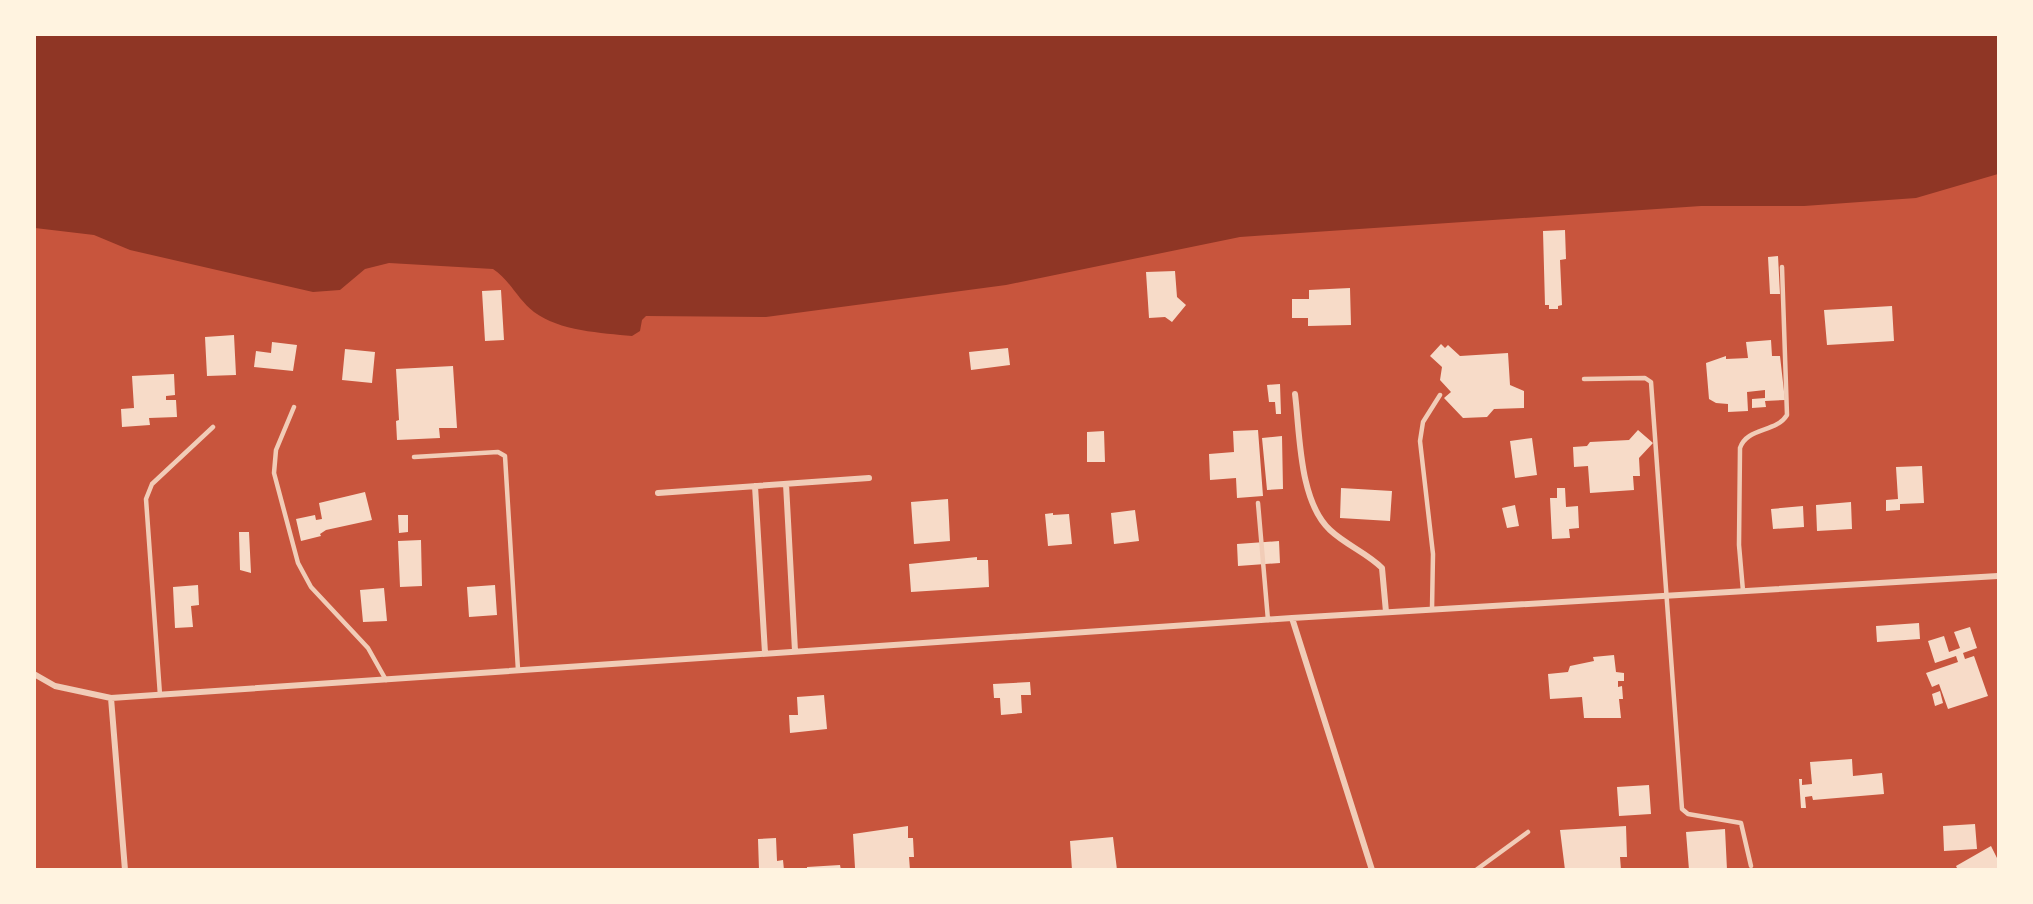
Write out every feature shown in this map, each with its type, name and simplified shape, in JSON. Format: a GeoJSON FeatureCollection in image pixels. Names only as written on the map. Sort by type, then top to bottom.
{"type":"FeatureCollection","features":[{"type":"Feature","properties":{"kind":"street"},"geometry":{"type":"LineString","coordinates":[[1295,394],[1308,492],[1314,509],[1338,537],[1382,568],[1386,612]]}},
{"type":"Feature","properties":{"kind":"street"},"geometry":{"type":"LineString","coordinates":[[658,493],[869,478]]}},
{"type":"Feature","properties":{"kind":"street"},"geometry":{"type":"LineString","coordinates":[[786,484],[795,651]]}},
{"type":"Feature","properties":{"kind":"street"},"geometry":{"type":"LineString","coordinates":[[755,486],[765,653]]}},
{"type":"Feature","properties":{"kind":"street"},"geometry":{"type":"LineString","coordinates":[[34,674],[55,686],[111,698],[1292,618],[1998,576]]}},
{"type":"Feature","properties":{"kind":"street"},"geometry":{"type":"LineString","coordinates":[[1292,618],[1372,870]]}},
{"type":"Feature","properties":{"kind":"street"},"geometry":{"type":"LineString","coordinates":[[111,698],[125,870]]}},
{"type":"Feature","properties":{"kind":"lane"},"geometry":{"type":"LineString","coordinates":[[1743,591],[1739,545],[1740,448],[1743,440],[1783,422],[1787,415],[1782,267]]}},
{"type":"Feature","properties":{"kind":"lane"},"geometry":{"type":"LineString","coordinates":[[1584,379],[1645,378],[1652,382],[1665,596],[1683,811],[1741,823],[1751,866]]}},
{"type":"Feature","properties":{"kind":"lane"},"geometry":{"type":"LineString","coordinates":[[1432,609],[1433,554],[1420,441],[1423,422],[1440,395]]}},
{"type":"Feature","properties":{"kind":"lane"},"geometry":{"type":"LineString","coordinates":[[294,407],[276,450],[274,473],[298,563],[311,587],[368,648],[386,680]]}},
{"type":"Feature","properties":{"kind":"lane"},"geometry":{"type":"LineString","coordinates":[[160,695],[146,499],[152,484],[213,427]]}},
{"type":"Feature","properties":{"kind":"lane"},"geometry":{"type":"LineString","coordinates":[[414,457],[498,452],[505,456],[518,670]]}},
{"type":"Feature","properties":{"kind":"lane"},"geometry":{"type":"LineString","coordinates":[[1258,503],[1268,621]]}},
{"type":"Feature","properties":{"kind":"lane"},"geometry":{"type":"LineString","coordinates":[[1476,870],[1528,832]]}},
{"type":"Feature","properties":{"kind":"shaded area"},"geometry":{"type":"Polygon","coordinates":[[[34,35],[1998,35],[1998,174],[1916,198],[1804,206],[1701,206],[1240,237],[1006,285],[766,317],[646,316],[642,320],[640,331],[632,336],[581,330],[544,318],[528,307],[493,269],[389,263],[365,269],[340,290],[313,292],[130,250],[94,235],[35,228],[34,35]]]}},
{"type":"Feature","properties":{"kind":"building"},"geometry":{"type":"Polygon","coordinates":[[[1565,230],[1566,259],[1560,260],[1562,305],[1558,306],[1558,309],[1549,309],[1549,305],[1545,305],[1543,231],[1565,230]]]}},
{"type":"Feature","properties":{"kind":"building"},"geometry":{"type":"Polygon","coordinates":[[[1778,256],[1780,294],[1770,294],[1768,257],[1778,256]]]}},
{"type":"Feature","properties":{"kind":"building"},"geometry":{"type":"Polygon","coordinates":[[[1175,271],[1177,297],[1186,305],[1172,322],[1165,317],[1149,318],[1146,272],[1175,271]]]}},
{"type":"Feature","properties":{"kind":"building"},"geometry":{"type":"Polygon","coordinates":[[[1350,288],[1351,325],[1308,326],[1308,318],[1292,318],[1292,299],[1309,299],[1309,290],[1350,288]]]}},
{"type":"Feature","properties":{"kind":"building"},"geometry":{"type":"Polygon","coordinates":[[[501,290],[504,340],[485,341],[482,291],[501,290]]]}},
{"type":"Feature","properties":{"kind":"building"},"geometry":{"type":"Polygon","coordinates":[[[1892,306],[1894,341],[1827,345],[1824,310],[1892,306]]]}},
{"type":"Feature","properties":{"kind":"building"},"geometry":{"type":"Polygon","coordinates":[[[234,335],[236,375],[207,376],[205,337],[234,335]]]}},
{"type":"Feature","properties":{"kind":"building"},"geometry":{"type":"Polygon","coordinates":[[[1771,340],[1772,356],[1780,356],[1785,400],[1765,401],[1766,407],[1752,408],[1752,399],[1765,398],[1765,390],[1747,392],[1748,411],[1728,412],[1728,404],[1716,403],[1709,399],[1706,363],[1726,356],[1726,359],[1748,358],[1746,342],[1771,340]]]}},
{"type":"Feature","properties":{"kind":"building"},"geometry":{"type":"Polygon","coordinates":[[[272,342],[297,345],[293,371],[254,367],[256,351],[271,353],[272,342]]]}},
{"type":"Feature","properties":{"kind":"building"},"geometry":{"type":"Polygon","coordinates":[[[1441,344],[1445,348],[1448,345],[1460,356],[1508,353],[1510,385],[1524,391],[1524,408],[1494,409],[1487,417],[1463,418],[1444,398],[1451,392],[1440,380],[1442,367],[1430,356],[1441,344]]]}},
{"type":"Feature","properties":{"kind":"building"},"geometry":{"type":"Polygon","coordinates":[[[1008,348],[1010,365],[971,370],[969,352],[1008,348]]]}},
{"type":"Feature","properties":{"kind":"building"},"geometry":{"type":"Polygon","coordinates":[[[345,349],[375,352],[372,383],[342,380],[345,349]]]}},
{"type":"Feature","properties":{"kind":"building"},"geometry":{"type":"Polygon","coordinates":[[[453,366],[457,428],[439,428],[440,438],[397,440],[396,421],[399,420],[396,369],[453,366]]]}},
{"type":"Feature","properties":{"kind":"building"},"geometry":{"type":"Polygon","coordinates":[[[174,374],[175,395],[166,396],[166,400],[176,400],[177,417],[149,418],[150,425],[122,427],[121,409],[134,408],[132,376],[174,374]]]}},
{"type":"Feature","properties":{"kind":"building"},"geometry":{"type":"Polygon","coordinates":[[[1280,384],[1281,414],[1276,414],[1275,402],[1269,402],[1267,385],[1280,384]]]}},
{"type":"Feature","properties":{"kind":"building"},"geometry":{"type":"Polygon","coordinates":[[[1258,430],[1263,496],[1237,498],[1236,478],[1210,480],[1209,454],[1234,452],[1233,431],[1258,430]]]}},
{"type":"Feature","properties":{"kind":"building"},"geometry":{"type":"Polygon","coordinates":[[[1638,430],[1653,443],[1639,458],[1640,476],[1633,476],[1634,490],[1590,493],[1588,466],[1574,467],[1573,447],[1587,446],[1590,442],[1629,440],[1638,430]]]}},
{"type":"Feature","properties":{"kind":"building"},"geometry":{"type":"Polygon","coordinates":[[[1104,431],[1105,462],[1087,462],[1087,432],[1104,431]]]}},
{"type":"Feature","properties":{"kind":"building"},"geometry":{"type":"Polygon","coordinates":[[[1282,436],[1283,489],[1267,490],[1262,438],[1282,436]]]}},
{"type":"Feature","properties":{"kind":"building"},"geometry":{"type":"Polygon","coordinates":[[[1532,438],[1537,475],[1515,478],[1510,441],[1532,438]]]}},
{"type":"Feature","properties":{"kind":"building"},"geometry":{"type":"Polygon","coordinates":[[[1922,466],[1924,503],[1900,504],[1900,510],[1886,511],[1886,500],[1898,499],[1896,467],[1922,466]]]}},
{"type":"Feature","properties":{"kind":"building"},"geometry":{"type":"Polygon","coordinates":[[[1341,488],[1392,491],[1390,521],[1340,518],[1341,488]]]}},
{"type":"Feature","properties":{"kind":"building"},"geometry":{"type":"Polygon","coordinates":[[[1557,488],[1565,488],[1566,507],[1578,506],[1579,528],[1569,529],[1570,538],[1552,539],[1550,498],[1557,498],[1557,488]]]}},
{"type":"Feature","properties":{"kind":"building"},"geometry":{"type":"Polygon","coordinates":[[[365,492],[372,520],[326,530],[320,534],[321,536],[301,541],[296,519],[315,515],[316,520],[322,519],[319,503],[365,492]]]}},
{"type":"Feature","properties":{"kind":"building"},"geometry":{"type":"Polygon","coordinates":[[[948,499],[950,541],[914,544],[911,502],[948,499]]]}},
{"type":"Feature","properties":{"kind":"building"},"geometry":{"type":"Polygon","coordinates":[[[1851,502],[1852,529],[1817,531],[1816,505],[1851,502]]]}},
{"type":"Feature","properties":{"kind":"building"},"geometry":{"type":"Polygon","coordinates":[[[1515,505],[1519,526],[1507,528],[1502,508],[1515,505]]]}},
{"type":"Feature","properties":{"kind":"building"},"geometry":{"type":"Polygon","coordinates":[[[1803,506],[1804,527],[1773,529],[1771,509],[1803,506]]]}},
{"type":"Feature","properties":{"kind":"building"},"geometry":{"type":"Polygon","coordinates":[[[1135,510],[1139,541],[1114,544],[1111,513],[1135,510]]]}},
{"type":"Feature","properties":{"kind":"building"},"geometry":{"type":"Polygon","coordinates":[[[1053,513],[1053,515],[1069,514],[1072,544],[1048,546],[1045,514],[1053,513]]]}},
{"type":"Feature","properties":{"kind":"building"},"geometry":{"type":"Polygon","coordinates":[[[398,515],[408,515],[408,532],[399,533],[398,515]]]}},
{"type":"Feature","properties":{"kind":"building"},"geometry":{"type":"Polygon","coordinates":[[[239,532],[249,532],[251,573],[240,570],[239,532]]]}},
{"type":"Feature","properties":{"kind":"building"},"geometry":{"type":"Polygon","coordinates":[[[421,540],[422,586],[400,587],[398,541],[421,540]]]}},
{"type":"Feature","properties":{"kind":"building"},"geometry":{"type":"Polygon","coordinates":[[[1279,541],[1280,563],[1238,566],[1237,544],[1279,541]]]}},
{"type":"Feature","properties":{"kind":"building"},"geometry":{"type":"Polygon","coordinates":[[[977,557],[977,560],[988,560],[989,587],[911,592],[909,564],[977,557]]]}},
{"type":"Feature","properties":{"kind":"building"},"geometry":{"type":"Polygon","coordinates":[[[198,585],[199,605],[191,606],[193,627],[175,628],[173,587],[198,585]]]}},
{"type":"Feature","properties":{"kind":"building"},"geometry":{"type":"Polygon","coordinates":[[[495,585],[497,615],[469,617],[467,587],[495,585]]]}},
{"type":"Feature","properties":{"kind":"building"},"geometry":{"type":"Polygon","coordinates":[[[384,588],[387,621],[363,622],[360,590],[384,588]]]}},
{"type":"Feature","properties":{"kind":"building"},"geometry":{"type":"Polygon","coordinates":[[[1919,623],[1920,639],[1877,642],[1876,626],[1919,623]]]}},
{"type":"Feature","properties":{"kind":"building"},"geometry":{"type":"Polygon","coordinates":[[[1970,627],[1977,648],[1963,653],[1965,659],[1974,656],[1988,696],[1948,709],[1939,684],[1932,687],[1926,673],[1958,662],[1956,656],[1935,663],[1928,641],[1944,636],[1949,652],[1960,648],[1954,632],[1970,627]]]}},
{"type":"Feature","properties":{"kind":"building"},"geometry":{"type":"Polygon","coordinates":[[[1614,655],[1616,672],[1624,673],[1624,681],[1618,681],[1618,687],[1622,686],[1623,699],[1619,699],[1621,718],[1584,718],[1582,697],[1550,699],[1548,674],[1568,672],[1570,666],[1594,661],[1593,657],[1614,655]]]}},
{"type":"Feature","properties":{"kind":"building"},"geometry":{"type":"Polygon","coordinates":[[[1030,682],[1031,695],[1021,695],[1022,713],[1001,715],[1000,698],[994,698],[993,684],[1030,682]]]}},
{"type":"Feature","properties":{"kind":"building"},"geometry":{"type":"Polygon","coordinates":[[[1940,691],[1943,703],[1935,706],[1932,694],[1940,691]]]}},
{"type":"Feature","properties":{"kind":"building"},"geometry":{"type":"Polygon","coordinates":[[[824,695],[827,729],[790,733],[789,715],[798,715],[797,697],[824,695]]]}},
{"type":"Feature","properties":{"kind":"building"},"geometry":{"type":"Polygon","coordinates":[[[1852,759],[1853,776],[1882,773],[1884,794],[1813,800],[1812,796],[1805,797],[1806,808],[1801,808],[1799,779],[1802,779],[1802,785],[1812,784],[1810,762],[1852,759]]]}},
{"type":"Feature","properties":{"kind":"building"},"geometry":{"type":"Polygon","coordinates":[[[1649,785],[1651,814],[1619,816],[1617,787],[1649,785]]]}},
{"type":"Feature","properties":{"kind":"building"},"geometry":{"type":"Polygon","coordinates":[[[1975,824],[1977,849],[1944,851],[1943,826],[1975,824]]]}},
{"type":"Feature","properties":{"kind":"building"},"geometry":{"type":"Polygon","coordinates":[[[908,826],[908,838],[913,838],[914,857],[909,857],[910,870],[855,868],[853,834],[908,826]]]}},
{"type":"Feature","properties":{"kind":"building"},"geometry":{"type":"Polygon","coordinates":[[[1626,826],[1627,857],[1620,857],[1621,870],[1565,870],[1560,830],[1626,826]]]}},
{"type":"Feature","properties":{"kind":"building"},"geometry":{"type":"Polygon","coordinates":[[[1725,829],[1727,870],[1689,870],[1686,832],[1725,829]]]}},
{"type":"Feature","properties":{"kind":"building"},"geometry":{"type":"Polygon","coordinates":[[[1113,837],[1117,870],[1072,870],[1070,841],[1113,837]]]}},
{"type":"Feature","properties":{"kind":"building"},"geometry":{"type":"Polygon","coordinates":[[[776,838],[777,861],[783,860],[784,870],[759,870],[758,839],[776,838]]]}},
{"type":"Feature","properties":{"kind":"building"},"geometry":{"type":"Polygon","coordinates":[[[1991,846],[1998,860],[1998,870],[1958,870],[1956,866],[1991,846]]]}},
{"type":"Feature","properties":{"kind":"building"},"geometry":{"type":"Polygon","coordinates":[[[840,865],[841,870],[807,870],[807,867],[840,865]]]}}]}
